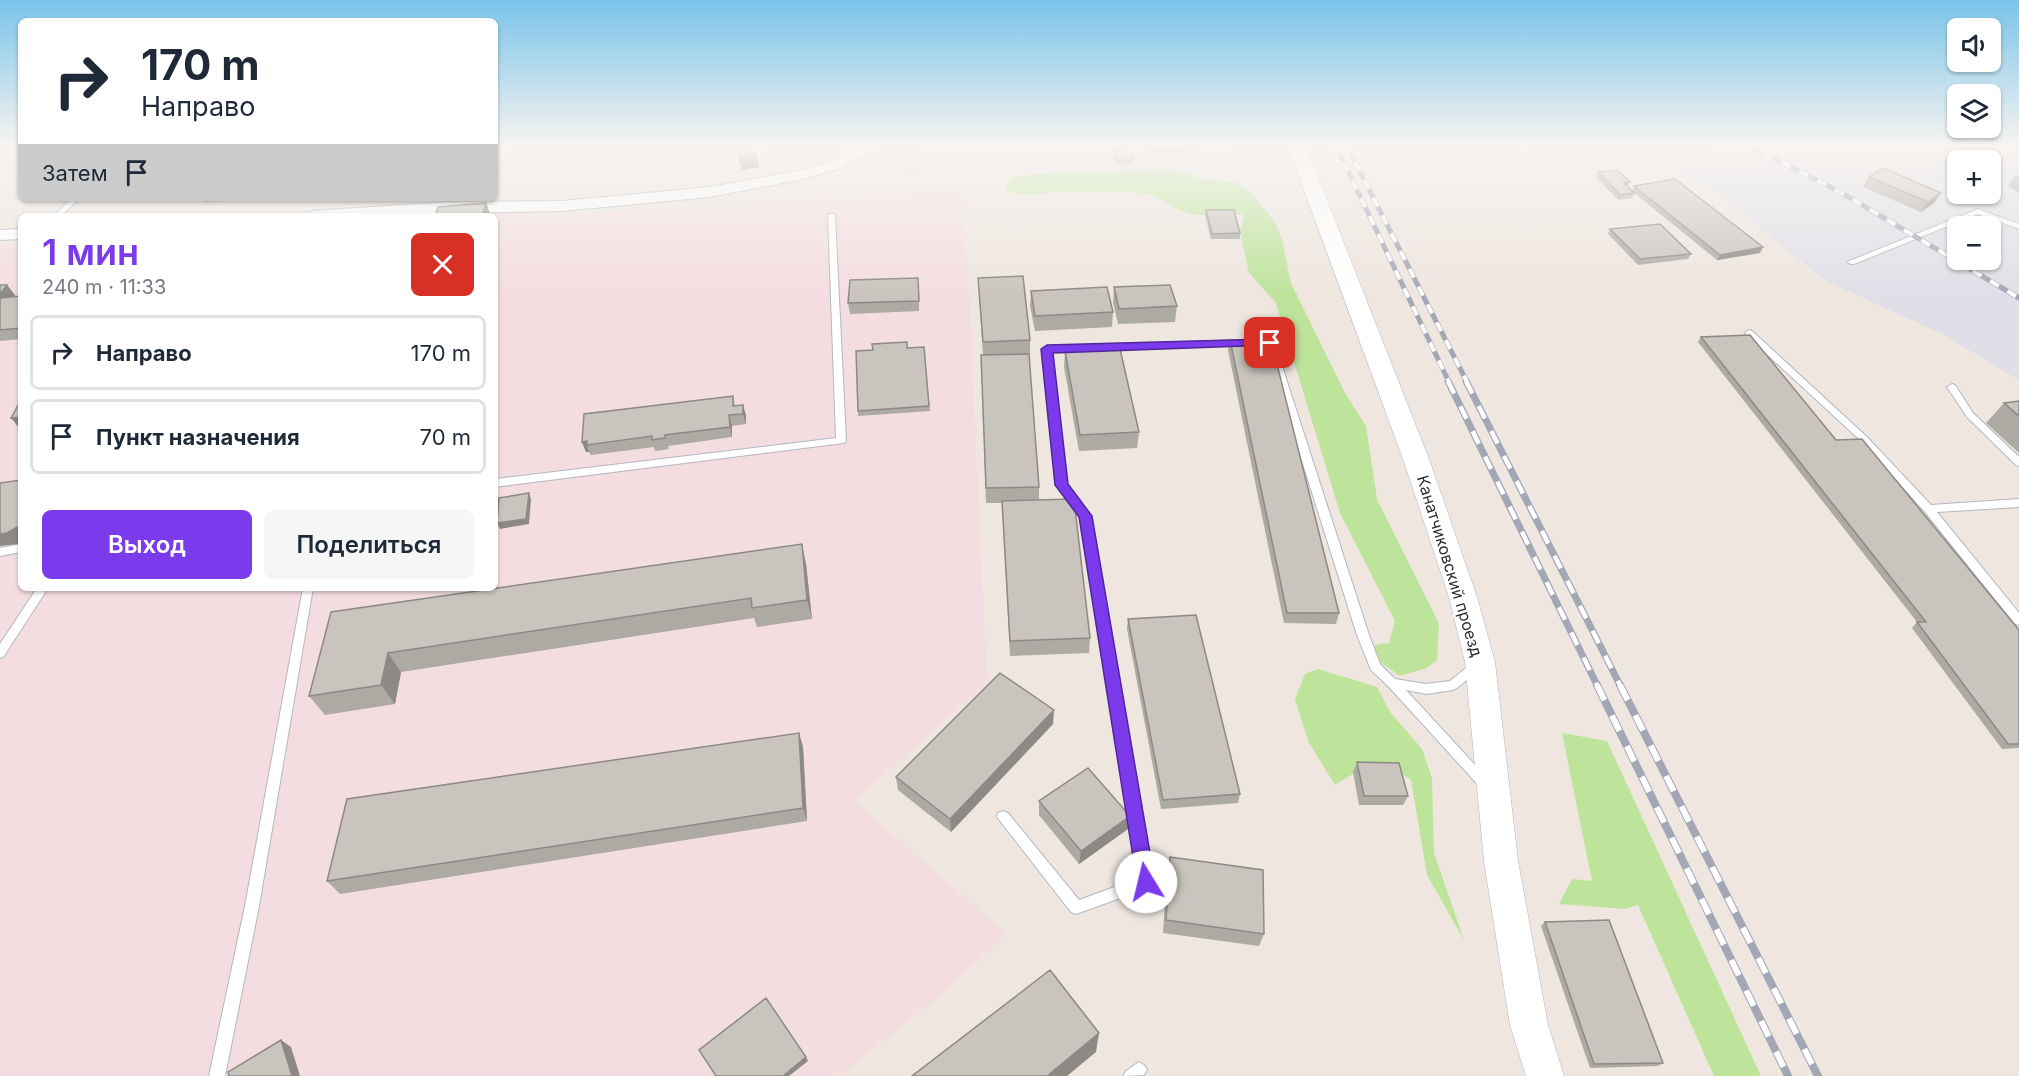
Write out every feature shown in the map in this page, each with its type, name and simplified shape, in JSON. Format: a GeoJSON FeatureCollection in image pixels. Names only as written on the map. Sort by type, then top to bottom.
{"type":"FeatureCollection","features":[{"type":"Feature","properties":{"kind":"street"},"geometry":{"type":"LineString","coordinates":[[357,213],[448,207],[562,206],[687,194]]}},
{"type":"Feature","properties":{"kind":"street","name":"Канатчиковский проезд"},"geometry":{"type":"LineString","coordinates":[[1315,194],[1416,459],[1463,597],[1480,662],[1501,861],[1529,1025],[1545,1076]]}},
{"type":"Feature","properties":{"kind":"street"},"geometry":{"type":"LineString","coordinates":[[0,235],[18,234]]}},
{"type":"Feature","properties":{"kind":"lane"},"geometry":{"type":"LineString","coordinates":[[60,213],[73,201]]}},
{"type":"Feature","properties":{"kind":"lane"},"geometry":{"type":"LineString","coordinates":[[1851,262],[1978,211],[2019,227]]}},
{"type":"Feature","properties":{"kind":"lane"},"geometry":{"type":"LineString","coordinates":[[498,483],[841,441],[831,216]]}},
{"type":"Feature","properties":{"kind":"lane"},"geometry":{"type":"LineString","coordinates":[[1749,333],[1864,439],[1929,509],[2019,621]]}},
{"type":"Feature","properties":{"kind":"lane"},"geometry":{"type":"LineString","coordinates":[[1003,817],[1076,908],[1146,882],[1085,516],[1062,485],[1047,349],[1258,343]]}},
{"type":"Feature","properties":{"kind":"lane"},"geometry":{"type":"LineString","coordinates":[[1273,354],[1375,667],[1495,795]]}},
{"type":"Feature","properties":{"kind":"lane"},"geometry":{"type":"LineString","coordinates":[[1952,387],[1970,415],[2019,463]]}},
{"type":"Feature","properties":{"kind":"lane"},"geometry":{"type":"LineString","coordinates":[[1929,509],[2019,503]]}},
{"type":"Feature","properties":{"kind":"lane"},"geometry":{"type":"LineString","coordinates":[[0,552],[18,549]]}},
{"type":"Feature","properties":{"kind":"lane"},"geometry":{"type":"LineString","coordinates":[[0,653],[41,591]]}},
{"type":"Feature","properties":{"kind":"lane"},"geometry":{"type":"LineString","coordinates":[[217,1076],[252,906],[307,591]]}},
{"type":"Feature","properties":{"kind":"lane"},"geometry":{"type":"LineString","coordinates":[[1392,683],[1426,689],[1453,685],[1480,662]]}},
{"type":"Feature","properties":{"kind":"shaded area"},"geometry":{"type":"Polygon","coordinates":[[[960,194],[969,295],[987,683],[854,801],[1007,934],[938,997],[839,1076],[0,1076],[0,246],[18,245],[18,591],[498,591],[498,213],[456,213],[495,210],[541,218],[692,206],[772,204],[844,197],[960,194]]]}},
{"type":"Feature","properties":{"kind":"shaded area"},"geometry":{"type":"Polygon","coordinates":[[[1717,194],[1947,194],[1947,204],[2001,204],[2001,194],[2019,194],[2019,380],[1944,335],[1825,280],[1717,194]]]}},
{"type":"Feature","properties":{"kind":"green space"},"geometry":{"type":"Polygon","coordinates":[[[1147,194],[1252,194],[1275,222],[1282,239],[1291,283],[1345,393],[1366,426],[1377,499],[1439,624],[1437,660],[1427,668],[1400,676],[1372,656],[1375,645],[1389,643],[1395,621],[1340,513],[1276,303],[1249,273],[1240,232],[1244,215],[1191,214],[1147,194]]]}},
{"type":"Feature","properties":{"kind":"green space"},"geometry":{"type":"Polygon","coordinates":[[[1318,669],[1377,687],[1390,712],[1422,749],[1432,778],[1434,853],[1464,940],[1427,875],[1411,780],[1396,770],[1361,769],[1335,785],[1308,741],[1295,699],[1305,674],[1318,669]]]}},
{"type":"Feature","properties":{"kind":"green space"},"geometry":{"type":"Polygon","coordinates":[[[1562,733],[1607,741],[1761,1076],[1714,1076],[1638,905],[1624,909],[1559,904],[1572,879],[1592,881],[1562,733]]]}},
{"type":"Feature","properties":{"kind":"building"},"geometry":{"type":"Polygon","coordinates":[[[1644,194],[1695,194],[1763,247],[1720,255],[1644,194]]]}},
{"type":"Feature","properties":{"kind":"building"},"geometry":{"type":"Polygon","coordinates":[[[1910,194],[1939,194],[1928,202],[1910,194]]]}},
{"type":"Feature","properties":{"kind":"building"},"geometry":{"type":"Polygon","coordinates":[[[486,203],[483,213],[436,213],[438,207],[486,203]]]}},
{"type":"Feature","properties":{"kind":"building"},"geometry":{"type":"Polygon","coordinates":[[[1206,210],[1234,210],[1240,233],[1212,234],[1206,210]]]}},
{"type":"Feature","properties":{"kind":"building"},"geometry":{"type":"Polygon","coordinates":[[[1660,224],[1691,254],[1640,259],[1610,229],[1660,224]]]}},
{"type":"Feature","properties":{"kind":"building"},"geometry":{"type":"Polygon","coordinates":[[[1023,276],[1030,340],[983,342],[978,278],[1023,276]]]}},
{"type":"Feature","properties":{"kind":"building"},"geometry":{"type":"Polygon","coordinates":[[[918,278],[919,301],[848,303],[850,280],[918,278]]]}},
{"type":"Feature","properties":{"kind":"building"},"geometry":{"type":"Polygon","coordinates":[[[0,285],[7,285],[0,294],[0,285]]]}},
{"type":"Feature","properties":{"kind":"building"},"geometry":{"type":"Polygon","coordinates":[[[1170,285],[1177,306],[1119,309],[1114,287],[1170,285]]]}},
{"type":"Feature","properties":{"kind":"building"},"geometry":{"type":"Polygon","coordinates":[[[1107,287],[1113,312],[1035,316],[1031,291],[1107,287]]]}},
{"type":"Feature","properties":{"kind":"building"},"geometry":{"type":"Polygon","coordinates":[[[18,296],[18,328],[0,330],[0,298],[18,296]]]}},
{"type":"Feature","properties":{"kind":"building"},"geometry":{"type":"Polygon","coordinates":[[[1750,335],[1836,440],[1862,439],[2019,630],[2019,744],[2008,744],[1917,622],[1926,622],[1701,337],[1750,335]]]}},
{"type":"Feature","properties":{"kind":"building"},"geometry":{"type":"Polygon","coordinates":[[[1230,340],[1271,340],[1339,613],[1287,613],[1230,340]]]}},
{"type":"Feature","properties":{"kind":"building"},"geometry":{"type":"Polygon","coordinates":[[[907,342],[907,348],[924,347],[929,406],[858,411],[856,351],[873,350],[872,344],[907,342]]]}},
{"type":"Feature","properties":{"kind":"building"},"geometry":{"type":"Polygon","coordinates":[[[1120,349],[1139,432],[1080,435],[1065,351],[1120,349]]]}},
{"type":"Feature","properties":{"kind":"building"},"geometry":{"type":"Polygon","coordinates":[[[1029,354],[1039,487],[986,488],[981,355],[1029,354]]]}},
{"type":"Feature","properties":{"kind":"building"},"geometry":{"type":"Polygon","coordinates":[[[733,396],[733,406],[743,405],[743,414],[729,415],[730,427],[665,435],[665,438],[652,440],[652,436],[587,445],[587,441],[582,442],[584,414],[733,396]]]}},
{"type":"Feature","properties":{"kind":"building"},"geometry":{"type":"Polygon","coordinates":[[[2019,401],[2019,416],[2004,403],[2019,401]]]}},
{"type":"Feature","properties":{"kind":"building"},"geometry":{"type":"Polygon","coordinates":[[[18,405],[18,417],[11,418],[18,405]]]}},
{"type":"Feature","properties":{"kind":"building"},"geometry":{"type":"Polygon","coordinates":[[[18,480],[18,527],[0,534],[0,483],[18,480]]]}},
{"type":"Feature","properties":{"kind":"building"},"geometry":{"type":"Polygon","coordinates":[[[529,493],[526,519],[498,523],[499,498],[529,493]]]}},
{"type":"Feature","properties":{"kind":"building"},"geometry":{"type":"Polygon","coordinates":[[[1074,499],[1090,638],[1010,641],[1002,501],[1074,499]]]}},
{"type":"Feature","properties":{"kind":"building"},"geometry":{"type":"Polygon","coordinates":[[[802,544],[807,600],[752,608],[751,598],[388,653],[381,685],[309,696],[331,612],[476,591],[498,591],[498,588],[802,544]]]}},
{"type":"Feature","properties":{"kind":"building"},"geometry":{"type":"Polygon","coordinates":[[[1196,615],[1240,794],[1163,800],[1128,619],[1196,615]]]}},
{"type":"Feature","properties":{"kind":"building"},"geometry":{"type":"Polygon","coordinates":[[[1000,673],[1054,710],[950,819],[896,777],[1000,673]]]}},
{"type":"Feature","properties":{"kind":"building"},"geometry":{"type":"Polygon","coordinates":[[[799,733],[803,808],[327,881],[347,799],[799,733]]]}},
{"type":"Feature","properties":{"kind":"building"},"geometry":{"type":"Polygon","coordinates":[[[1357,762],[1399,763],[1408,796],[1364,796],[1357,762]]]}},
{"type":"Feature","properties":{"kind":"building"},"geometry":{"type":"Polygon","coordinates":[[[1088,768],[1130,816],[1081,851],[1039,801],[1088,768]]]}},
{"type":"Feature","properties":{"kind":"building"},"geometry":{"type":"Polygon","coordinates":[[[1170,857],[1263,870],[1264,934],[1166,920],[1170,857]]]}},
{"type":"Feature","properties":{"kind":"building"},"geometry":{"type":"Polygon","coordinates":[[[1609,920],[1663,1063],[1594,1064],[1545,922],[1609,920]]]}},
{"type":"Feature","properties":{"kind":"building"},"geometry":{"type":"Polygon","coordinates":[[[1050,970],[1099,1033],[1047,1076],[912,1076],[1050,970]]]}},
{"type":"Feature","properties":{"kind":"building"},"geometry":{"type":"Polygon","coordinates":[[[766,998],[806,1057],[783,1076],[716,1076],[699,1050],[766,998]]]}},
{"type":"Feature","properties":{"kind":"building"},"geometry":{"type":"Polygon","coordinates":[[[281,1040],[292,1076],[229,1076],[228,1072],[281,1040]]]}},
{"type":"Feature","properties":{"kind":"railway"},"geometry":{"type":"LineString","coordinates":[[1359,194],[1449,382]]}},
{"type":"Feature","properties":{"kind":"railway"},"geometry":{"type":"LineString","coordinates":[[1372,194],[1467,382]]}},
{"type":"Feature","properties":{"kind":"railway"},"geometry":{"type":"LineString","coordinates":[[1844,194],[2019,298]]}},
{"type":"Feature","properties":{"kind":"railway"},"geometry":{"type":"LineString","coordinates":[[1448,381],[1598,687]]}},
{"type":"Feature","properties":{"kind":"railway"},"geometry":{"type":"LineString","coordinates":[[1466,381],[1621,687]]}},
{"type":"Feature","properties":{"kind":"railway"},"geometry":{"type":"LineString","coordinates":[[1597,685],[1788,1076]]}},
{"type":"Feature","properties":{"kind":"railway"},"geometry":{"type":"LineString","coordinates":[[1620,685],[1818,1076]]}},
{"type":"Feature","properties":{"kind":"route"},"geometry":{"type":"LineString","coordinates":[[1146,882],[1085,516],[1062,485],[1047,349],[1270,343]]}}]}
